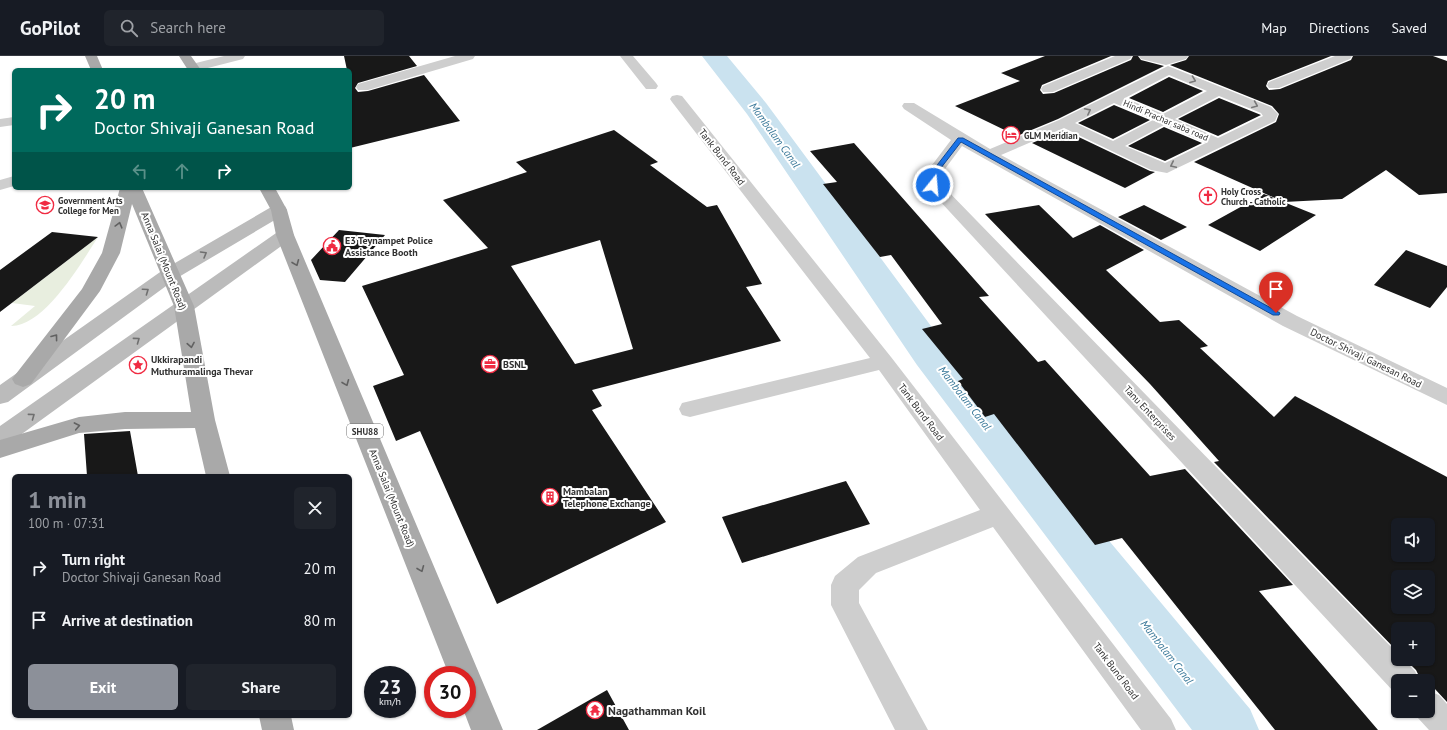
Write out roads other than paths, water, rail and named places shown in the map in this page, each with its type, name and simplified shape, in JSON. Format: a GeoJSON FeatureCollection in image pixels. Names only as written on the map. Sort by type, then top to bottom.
{"type":"FeatureCollection","features":[{"type":"Feature","properties":{"kind":"main road"},"geometry":{"type":"LineString","coordinates":[[91,56],[96,68]]}},
{"type":"Feature","properties":{"kind":"main road"},"geometry":{"type":"LineString","coordinates":[[185,56],[193,68]]}},
{"type":"Feature","properties":{"kind":"main road"},"geometry":{"type":"LineString","coordinates":[[23,379],[90,291],[111,253],[127,190]]}},
{"type":"Feature","properties":{"kind":"main road","name":"Anna Salai (Mount Road)"},"geometry":{"type":"LineString","coordinates":[[135,190],[184,306],[204,420],[218,474]]}},
{"type":"Feature","properties":{"kind":"main road","name":"Anna Salai (Mount Road)"},"geometry":{"type":"LineString","coordinates":[[268,190],[279,210],[285,235],[460,666]]}},
{"type":"Feature","properties":{"kind":"main road"},"geometry":{"type":"LineString","coordinates":[[0,396],[170,274],[279,210]]}},
{"type":"Feature","properties":{"kind":"main road"},"geometry":{"type":"LineString","coordinates":[[0,438],[285,235]]}},
{"type":"Feature","properties":{"kind":"main road"},"geometry":{"type":"LineString","coordinates":[[0,449],[51,432],[80,425],[130,420],[204,420]]}},
{"type":"Feature","properties":{"kind":"main road"},"geometry":{"type":"LineString","coordinates":[[476,703],[487,730]]}},
{"type":"Feature","properties":{"kind":"main road"},"geometry":{"type":"LineString","coordinates":[[275,718],[278,730]]}},
{"type":"Feature","properties":{"kind":"street"},"geometry":{"type":"LineString","coordinates":[[197,68],[239,56]]}},
{"type":"Feature","properties":{"kind":"street"},"geometry":{"type":"LineString","coordinates":[[363,86],[468,56]]}},
{"type":"Feature","properties":{"kind":"street"},"geometry":{"type":"LineString","coordinates":[[626,56],[651,86]]}},
{"type":"Feature","properties":{"kind":"street"},"geometry":{"type":"LineString","coordinates":[[1048,89],[1126,56]]}},
{"type":"Feature","properties":{"kind":"street"},"geometry":{"type":"LineString","coordinates":[[1064,123],[1157,167],[1167,168],[1270,118],[1271,114],[1266,110],[1133,56]]}},
{"type":"Feature","properties":{"kind":"street"},"geometry":{"type":"LineString","coordinates":[[1145,56],[1166,62],[1182,56]]}},
{"type":"Feature","properties":{"kind":"street"},"geometry":{"type":"LineString","coordinates":[[1274,85],[1346,56]]}},
{"type":"Feature","properties":{"kind":"street"},"geometry":{"type":"LineString","coordinates":[[988,155],[1064,123],[1168,70]]}},
{"type":"Feature","properties":{"kind":"street"},"geometry":{"type":"LineString","coordinates":[[1113,146],[1165,120],[1219,90]]}},
{"type":"Feature","properties":{"kind":"street","name":"Hindi Prachar saba road"},"geometry":{"type":"LineString","coordinates":[[1114,98],[1218,143]]}},
{"type":"Feature","properties":{"kind":"street","name":"Tank Bund Road"},"geometry":{"type":"LineString","coordinates":[[676,99],[884,362],[1160,730]]}},
{"type":"Feature","properties":{"kind":"street","name":"Doctor Shivaji Ganesan Road"},"geometry":{"type":"LineString","coordinates":[[908,106],[988,155],[1290,321],[1447,397]]}},
{"type":"Feature","properties":{"kind":"street"},"geometry":{"type":"LineString","coordinates":[[0,123],[12,121]]}},
{"type":"Feature","properties":{"kind":"street","name":"Tanu Enterprises"},"geometry":{"type":"LineString","coordinates":[[960,139],[934,173],[933,185],[1397,674]]}},
{"type":"Feature","properties":{"kind":"street"},"geometry":{"type":"LineString","coordinates":[[0,184],[12,181]]}},
{"type":"Feature","properties":{"kind":"street"},"geometry":{"type":"LineString","coordinates":[[690,409],[884,362]]}},
{"type":"Feature","properties":{"kind":"street"},"geometry":{"type":"LineString","coordinates":[[912,730],[846,605],[845,585],[867,565],[997,514]]}},
{"type":"Feature","properties":{"kind":"street"},"geometry":{"type":"LineString","coordinates":[[1435,713],[1447,726]]}},
{"type":"Feature","properties":{"kind":"waterway","name":"Mambalam Canal"},"geometry":{"type":"LineString","coordinates":[[714,56],[757,109],[931,355],[1229,730]]}},
{"type":"Feature","properties":{"kind":"place","name":"GLM Meridian"},"geometry":{"type":"Point","coordinates":[1011,135]}},
{"type":"Feature","properties":{"kind":"place","name":"Holy Cross Church - Catholic"},"geometry":{"type":"Point","coordinates":[1208,196]}},
{"type":"Feature","properties":{"kind":"place","name":"Government Arts College for Men"},"geometry":{"type":"Point","coordinates":[45,205]}},
{"type":"Feature","properties":{"kind":"place","name":"E3 Teynampet Police Assistance Booth"},"geometry":{"type":"Point","coordinates":[332,246]}},
{"type":"Feature","properties":{"kind":"place","name":"BSNL"},"geometry":{"type":"Point","coordinates":[490,364]}},
{"type":"Feature","properties":{"kind":"place","name":"Ukkirapandi Muthuramalinga Thevar"},"geometry":{"type":"Point","coordinates":[138,365]}},
{"type":"Feature","properties":{"kind":"place","name":"Mambalan Telephone Exchange"},"geometry":{"type":"Point","coordinates":[550,497]}},
{"type":"Feature","properties":{"kind":"place","name":"Nagathamman Koil"},"geometry":{"type":"Point","coordinates":[595,710]}}]}
